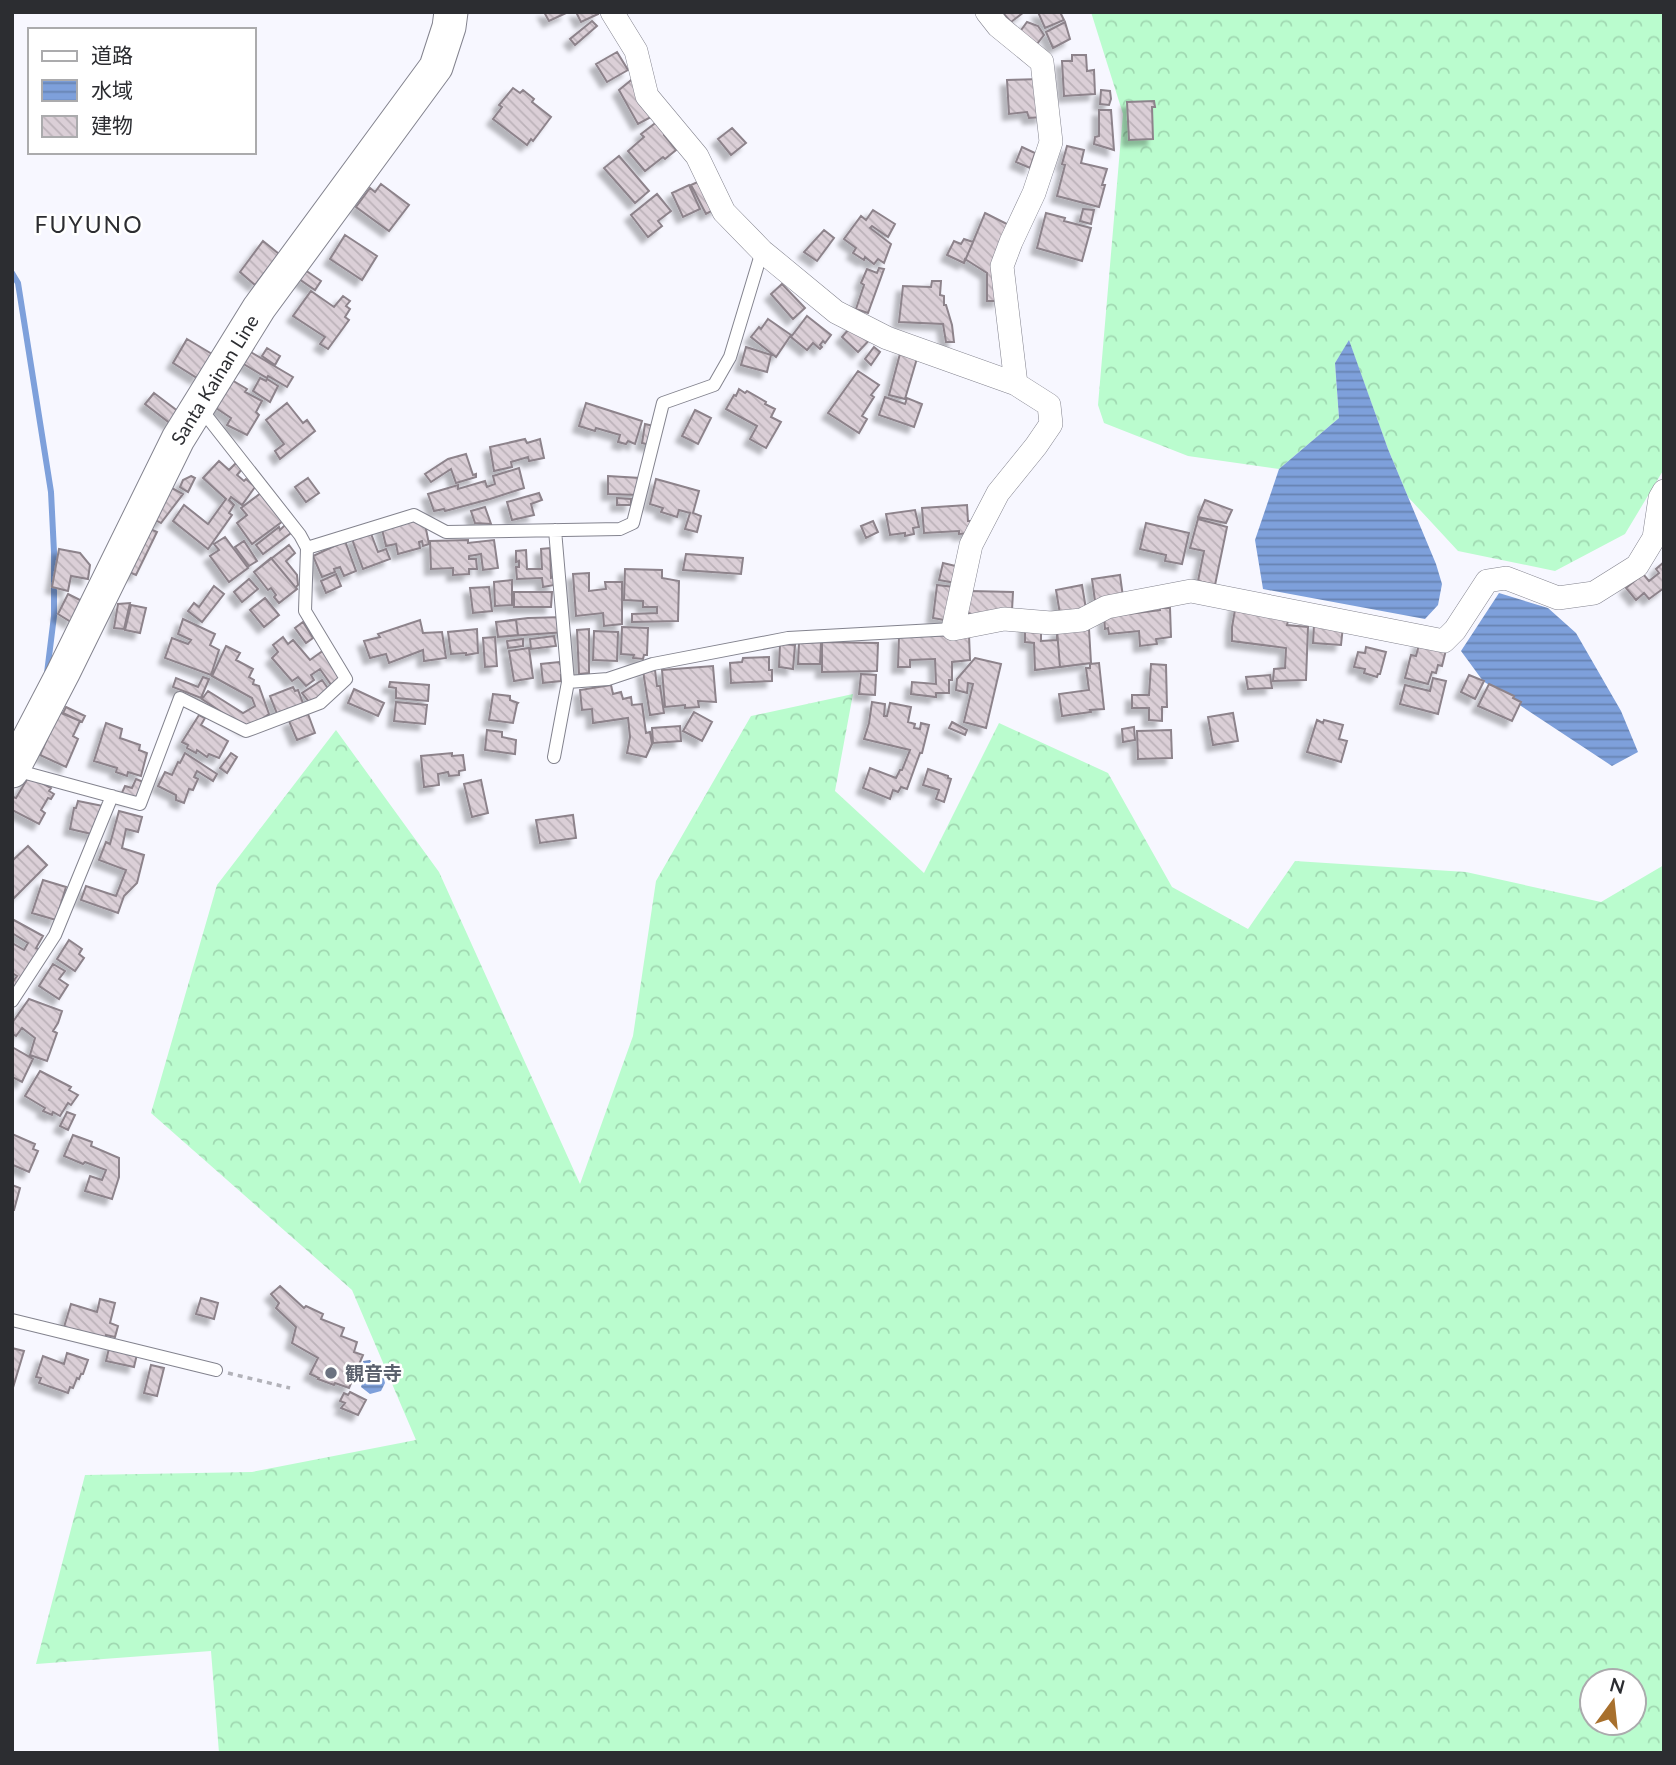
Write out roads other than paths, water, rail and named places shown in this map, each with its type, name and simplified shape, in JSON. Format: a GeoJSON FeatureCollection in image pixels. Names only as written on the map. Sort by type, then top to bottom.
{"type":"FeatureCollection","features":[{"type":"Feature","properties":{"kind":"main road","name":"Santa Kainan Line"},"geometry":{"type":"LineString","coordinates":[[13,771],[178,439],[259,308],[436,66],[451,12]]}},
{"type":"Feature","properties":{"kind":"street"},"geometry":{"type":"LineString","coordinates":[[612,12],[636,51],[648,96],[697,156],[724,212],[762,251],[836,312],[887,338],[1016,384],[1049,405],[1051,424],[998,493],[971,545],[953,629],[1004,619],[1051,623],[1082,620],[1107,607],[1191,591],[1444,641],[1455,630],[1488,581],[1506,578],[1558,598],[1594,593],[1637,566],[1654,538],[1660,498],[1664,491]]}},
{"type":"Feature","properties":{"kind":"street"},"geometry":{"type":"LineString","coordinates":[[987,12],[998,26],[1042,62],[1051,142],[1034,193],[1002,266],[1016,384]]}},
{"type":"Feature","properties":{"kind":"lane"},"geometry":{"type":"LineString","coordinates":[[307,548],[414,515],[446,532],[620,529],[633,523],[663,403],[714,385],[730,357],[762,251]]}},
{"type":"Feature","properties":{"kind":"lane"},"geometry":{"type":"LineString","coordinates":[[13,771],[140,804],[180,698],[246,731],[320,703],[346,679],[305,611],[307,548],[300,535],[198,406]]}},
{"type":"Feature","properties":{"kind":"lane"},"geometry":{"type":"LineString","coordinates":[[554,757],[568,682],[555,530]]}},
{"type":"Feature","properties":{"kind":"lane"},"geometry":{"type":"LineString","coordinates":[[568,682],[608,679],[653,664],[788,638],[953,629]]}},
{"type":"Feature","properties":{"kind":"lane"},"geometry":{"type":"LineString","coordinates":[[12,1001],[55,935],[111,796]]}},
{"type":"Feature","properties":{"kind":"lane"},"geometry":{"type":"LineString","coordinates":[[12,1320],[216,1370]]}},
{"type":"Feature","properties":{"kind":"water"},"geometry":{"type":"Polygon","coordinates":[[[1349,340],[1388,449],[1442,584],[1438,605],[1425,619],[1263,589],[1255,540],[1279,469],[1339,418],[1335,363],[1349,340]]]}},
{"type":"Feature","properties":{"kind":"water"},"geometry":{"type":"Polygon","coordinates":[[[1499,593],[1548,608],[1576,633],[1621,711],[1638,752],[1612,766],[1483,681],[1461,651],[1499,593]]]}},
{"type":"Feature","properties":{"kind":"water"},"geometry":{"type":"Polygon","coordinates":[[[370,1360],[382,1371],[385,1383],[381,1391],[370,1394],[361,1387],[365,1374],[363,1361],[370,1360]]]}},
{"type":"Feature","properties":{"kind":"waterway"},"geometry":{"type":"LineString","coordinates":[[12,273],[18,283],[51,492],[54,616],[47,673]]}},
{"type":"Feature","properties":{"kind":"place","name":"観音寺"},"geometry":{"type":"Point","coordinates":[331,1373]}},
{"type":"Feature","properties":{"kind":"district","name":"FUYUNO"},"geometry":{"type":"Point","coordinates":[89,225]}}]}
